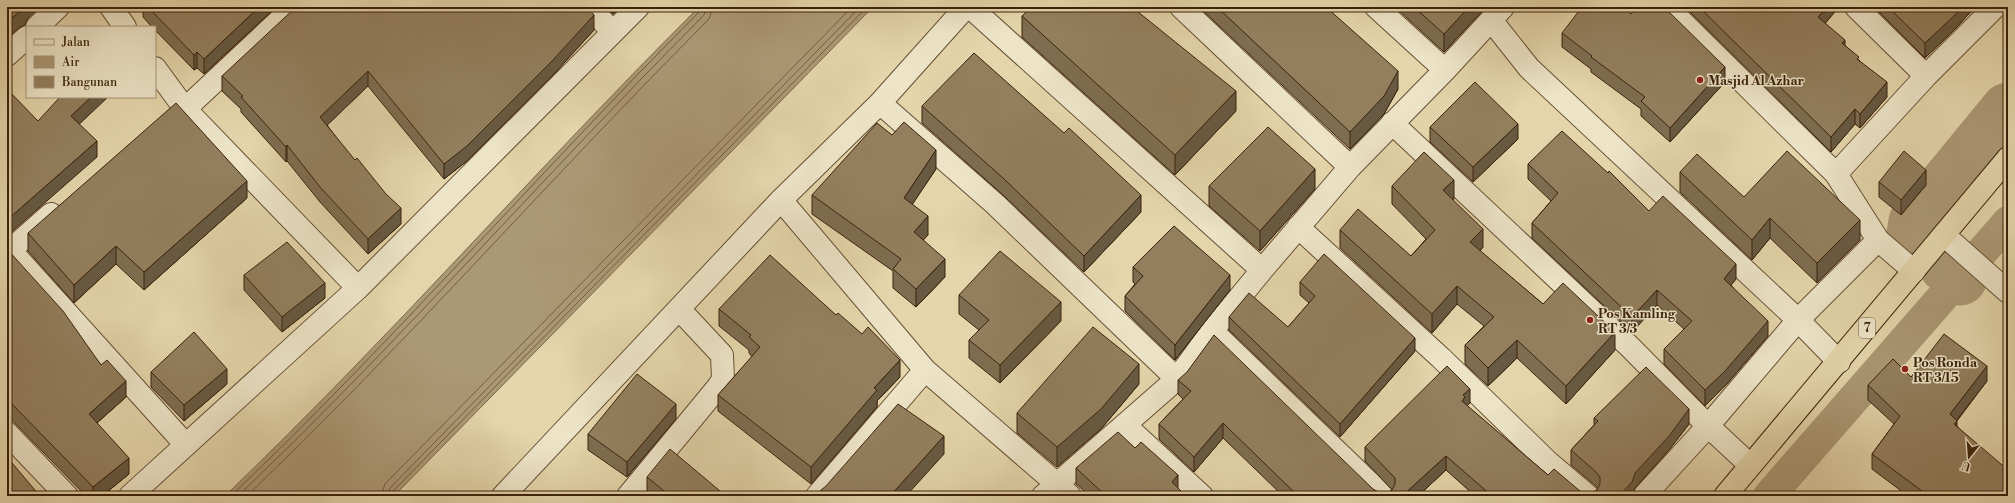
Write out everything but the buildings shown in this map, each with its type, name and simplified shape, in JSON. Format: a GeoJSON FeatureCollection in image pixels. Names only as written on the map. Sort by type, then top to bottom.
{"type":"FeatureCollection","features":[{"type":"Feature","properties":{"kind":"highway","name":"7"},"geometry":{"type":"LineString","coordinates":[[1725,496],[1945,236],[2008,158]]}},
{"type":"Feature","properties":{"kind":"street"},"geometry":{"type":"LineString","coordinates":[[38,26],[58,7]]}},
{"type":"Feature","properties":{"kind":"street"},"geometry":{"type":"LineString","coordinates":[[110,7],[124,26]]}},
{"type":"Feature","properties":{"kind":"street"},"geometry":{"type":"LineString","coordinates":[[162,117],[182,105],[294,7]]}},
{"type":"Feature","properties":{"kind":"street"},"geometry":{"type":"LineString","coordinates":[[589,7],[612,32]]}},
{"type":"Feature","properties":{"kind":"street"},"geometry":{"type":"LineString","coordinates":[[130,496],[358,288],[638,7]]}},
{"type":"Feature","properties":{"kind":"street"},"geometry":{"type":"LineString","coordinates":[[503,496],[680,310],[781,200],[880,103],[966,7]]}},
{"type":"Feature","properties":{"kind":"street"},"geometry":{"type":"LineString","coordinates":[[970,7],[1262,270]]}},
{"type":"Feature","properties":{"kind":"street"},"geometry":{"type":"LineString","coordinates":[[1181,7],[1350,166]]}},
{"type":"Feature","properties":{"kind":"street"},"geometry":{"type":"LineString","coordinates":[[1376,7],[1445,70]]}},
{"type":"Feature","properties":{"kind":"street"},"geometry":{"type":"LineString","coordinates":[[1667,7],[1836,174],[1878,240],[1914,271]]}},
{"type":"Feature","properties":{"kind":"street"},"geometry":{"type":"LineString","coordinates":[[1856,7],[1926,76]]}},
{"type":"Feature","properties":{"kind":"street"},"geometry":{"type":"LineString","coordinates":[[1836,174],[1926,76],[1995,7]]}},
{"type":"Feature","properties":{"kind":"street"},"geometry":{"type":"LineString","coordinates":[[781,200],[926,370],[1057,492],[1177,379],[1212,332],[1262,270],[1350,166],[1445,70],[1497,14],[1529,68],[1798,320],[1839,362]]}},
{"type":"Feature","properties":{"kind":"street"},"geometry":{"type":"LineString","coordinates":[[7,55],[26,37]]}},
{"type":"Feature","properties":{"kind":"street"},"geometry":{"type":"LineString","coordinates":[[156,69],[182,105],[358,288]]}},
{"type":"Feature","properties":{"kind":"street"},"geometry":{"type":"LineString","coordinates":[[880,103],[995,204],[1177,379]]}},
{"type":"Feature","properties":{"kind":"street"},"geometry":{"type":"LineString","coordinates":[[1392,123],[1624,342],[1708,426],[1750,465]]}},
{"type":"Feature","properties":{"kind":"street"},"geometry":{"type":"LineString","coordinates":[[69,199],[9,251],[186,445]]}},
{"type":"Feature","properties":{"kind":"street"},"geometry":{"type":"LineString","coordinates":[[1298,226],[1441,358],[1549,463],[1588,496]]}},
{"type":"Feature","properties":{"kind":"street"},"geometry":{"type":"LineString","coordinates":[[1945,236],[1963,254],[2001,286]]}},
{"type":"Feature","properties":{"kind":"street"},"geometry":{"type":"LineString","coordinates":[[1644,496],[1708,426],[1798,320],[1878,240]]}},
{"type":"Feature","properties":{"kind":"street"},"geometry":{"type":"LineString","coordinates":[[628,496],[718,387],[722,379],[722,355],[680,310]]}},
{"type":"Feature","properties":{"kind":"street"},"geometry":{"type":"LineString","coordinates":[[1212,332],[1383,496]]}},
{"type":"Feature","properties":{"kind":"street"},"geometry":{"type":"LineString","coordinates":[[817,496],[926,370]]}},
{"type":"Feature","properties":{"kind":"street"},"geometry":{"type":"LineString","coordinates":[[1126,426],[1202,496]]}},
{"type":"Feature","properties":{"kind":"street"},"geometry":{"type":"LineString","coordinates":[[12,448],[67,496]]}},
{"type":"Feature","properties":{"kind":"water"},"geometry":{"type":"Polygon","coordinates":[[[699,7],[873,7],[394,496],[225,496],[346,376],[580,129],[699,7]]]}},
{"type":"Feature","properties":{"kind":"waterway"},"geometry":{"type":"LineString","coordinates":[[1920,240],[1914,234],[1916,222],[2008,110]]}},
{"type":"Feature","properties":{"kind":"waterway"},"geometry":{"type":"LineString","coordinates":[[1769,496],[2008,222]]}},
{"type":"Feature","properties":{"kind":"waterway"},"geometry":{"type":"LineString","coordinates":[[1946,265],[1960,278]]}},
{"type":"Feature","properties":{"kind":"place","name":"Masjid Al Azhar"},"geometry":{"type":"Point","coordinates":[1700,80]}},
{"type":"Feature","properties":{"kind":"place","name":"Pos Kamling RT 3/3"},"geometry":{"type":"Point","coordinates":[1590,320]}},
{"type":"Feature","properties":{"kind":"place","name":"Pos Ronda RT 3/15"},"geometry":{"type":"Point","coordinates":[1905,369]}}]}
